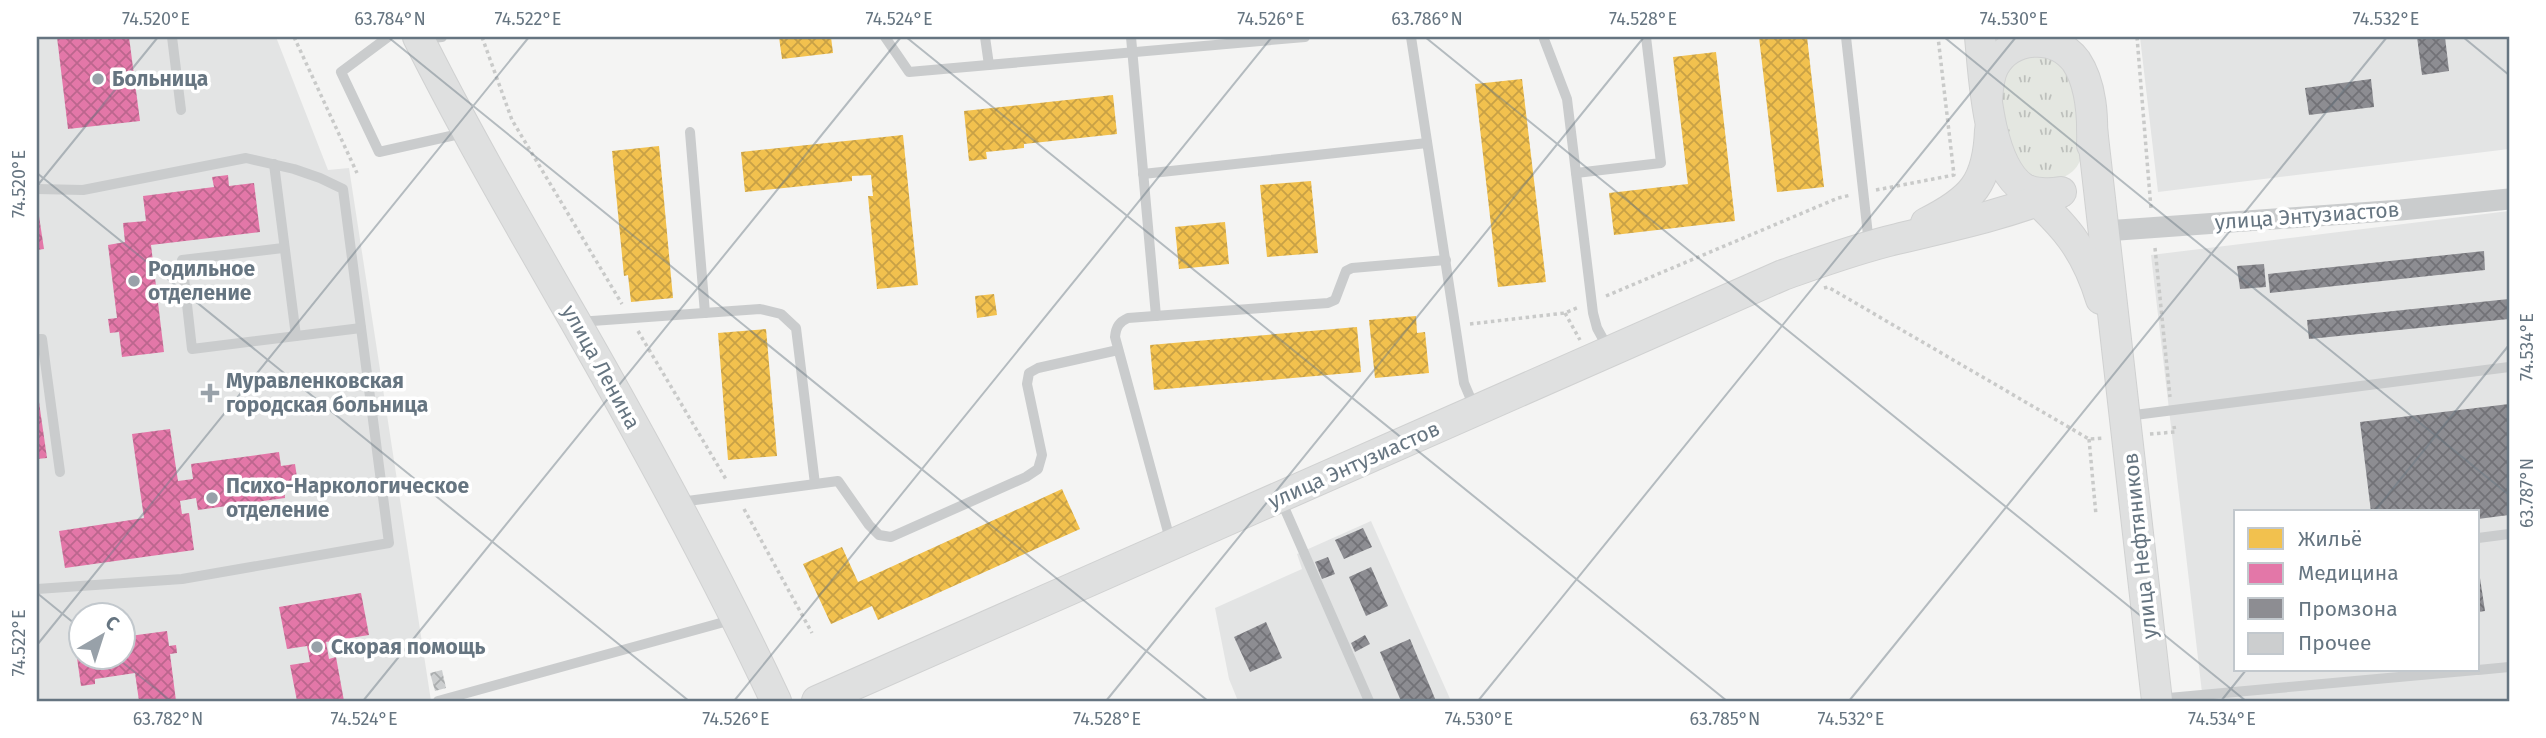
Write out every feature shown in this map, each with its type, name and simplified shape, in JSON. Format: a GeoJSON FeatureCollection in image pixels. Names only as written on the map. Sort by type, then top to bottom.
{"type":"FeatureCollection","features":[{"type":"Feature","properties":{"kind":"main road","name":"улица Нефтяников"},"geometry":{"type":"LineString","coordinates":[[1980,37],[1988,112],[2007,168],[2040,194],[2088,261],[2104,309],[2124,415]]}},
{"type":"Feature","properties":{"kind":"main road","name":"улица Нефтяников"},"geometry":{"type":"LineString","coordinates":[[2083,37],[2157,700]]}},
{"type":"Feature","properties":{"kind":"main road","name":"улица Ленина"},"geometry":{"type":"LineString","coordinates":[[426,38],[468,132],[677,503],[776,701]]}},
{"type":"Feature","properties":{"kind":"main road","name":"улица Нефтяников"},"geometry":{"type":"LineString","coordinates":[[1988,112],[1994,66],[2008,49],[2030,41],[2052,44],[2070,55],[2088,88]]}},
{"type":"Feature","properties":{"kind":"main road","name":"улица Энтузиастов"},"geometry":{"type":"LineString","coordinates":[[1882,243],[1952,210],[1971,193],[1988,154],[1988,112]]}},
{"type":"Feature","properties":{"kind":"main road","name":"улица Нефтяников"},"geometry":{"type":"LineString","coordinates":[[2040,194],[2069,189],[2083,175],[2090,157],[2092,128]]}},
{"type":"Feature","properties":{"kind":"main road","name":"улица Энтузиастов"},"geometry":{"type":"LineString","coordinates":[[817,701],[1783,275],[1882,243],[1991,218],[2040,194]]}},
{"type":"Feature","properties":{"kind":"main road"},"geometry":{"type":"LineString","coordinates":[[1991,218],[2043,226],[2079,247]]}},
{"type":"Feature","properties":{"kind":"street","name":"улица Энтузиастов"},"geometry":{"type":"LineString","coordinates":[[2105,231],[2401,211],[2509,199]]}},
{"type":"Feature","properties":{"kind":"lane"},"geometry":{"type":"LineString","coordinates":[[172,37],[181,110]]}},
{"type":"Feature","properties":{"kind":"lane"},"geometry":{"type":"LineString","coordinates":[[388,37],[341,72],[379,152],[468,132]]}},
{"type":"Feature","properties":{"kind":"lane"},"geometry":{"type":"LineString","coordinates":[[885,37],[909,72],[1305,37]]}},
{"type":"Feature","properties":{"kind":"lane"},"geometry":{"type":"LineString","coordinates":[[985,37],[989,65]]}},
{"type":"Feature","properties":{"kind":"lane"},"geometry":{"type":"LineString","coordinates":[[1130,37],[1156,316]]}},
{"type":"Feature","properties":{"kind":"lane"},"geometry":{"type":"LineString","coordinates":[[1411,37],[1464,383],[1476,411]]}},
{"type":"Feature","properties":{"kind":"lane"},"geometry":{"type":"LineString","coordinates":[[1576,173],[1661,163],[1646,37]]}},
{"type":"Feature","properties":{"kind":"lane"},"geometry":{"type":"LineString","coordinates":[[1846,37],[1863,193],[1882,243]]}},
{"type":"Feature","properties":{"kind":"lane"},"geometry":{"type":"LineString","coordinates":[[1544,39],[1567,99],[1591,302],[1600,354]]}},
{"type":"Feature","properties":{"kind":"lane"},"geometry":{"type":"LineString","coordinates":[[690,132],[705,313]]}},
{"type":"Feature","properties":{"kind":"lane"},"geometry":{"type":"LineString","coordinates":[[1143,174],[1427,143]]}},
{"type":"Feature","properties":{"kind":"lane"},"geometry":{"type":"LineString","coordinates":[[37,189],[83,190],[246,158],[320,178],[343,190],[389,543],[182,579],[37,589]]}},
{"type":"Feature","properties":{"kind":"lane"},"geometry":{"type":"LineString","coordinates":[[274,164],[296,336]]}},
{"type":"Feature","properties":{"kind":"lane"},"geometry":{"type":"LineString","coordinates":[[283,248],[183,260],[192,349],[361,328]]}},
{"type":"Feature","properties":{"kind":"lane"},"geometry":{"type":"LineString","coordinates":[[1171,546],[1115,337],[1120,322],[1128,318],[1328,303],[1335,300],[1346,271],[1352,268],[1446,260]]}},
{"type":"Feature","properties":{"kind":"lane"},"geometry":{"type":"LineString","coordinates":[[576,322],[760,309],[781,314],[796,328],[815,484]]}},
{"type":"Feature","properties":{"kind":"lane"},"geometry":{"type":"LineString","coordinates":[[37,340],[43,339],[60,472]]}},
{"type":"Feature","properties":{"kind":"lane"},"geometry":{"type":"LineString","coordinates":[[677,503],[838,481],[879,535],[891,537],[1026,477],[1038,468],[1042,455],[1027,384],[1029,373],[1038,368],[1118,350]]}},
{"type":"Feature","properties":{"kind":"lane"},"geometry":{"type":"LineString","coordinates":[[2124,415],[2509,366]]}},
{"type":"Feature","properties":{"kind":"lane"},"geometry":{"type":"LineString","coordinates":[[1280,498],[1369,701]]}},
{"type":"Feature","properties":{"kind":"lane"},"geometry":{"type":"LineString","coordinates":[[2480,538],[2509,534]]}},
{"type":"Feature","properties":{"kind":"lane"},"geometry":{"type":"LineString","coordinates":[[438,701],[737,619]]}},
{"type":"Feature","properties":{"kind":"lane"},"geometry":{"type":"LineString","coordinates":[[2480,670],[2509,667]]}},
{"type":"Feature","properties":{"kind":"lane"},"geometry":{"type":"LineString","coordinates":[[2157,700],[2456,672]]}},
{"type":"Feature","properties":{"kind":"path"},"geometry":{"type":"LineString","coordinates":[[294,37],[357,173]]}},
{"type":"Feature","properties":{"kind":"path"},"geometry":{"type":"LineString","coordinates":[[482,37],[512,120],[736,496],[812,633]]}},
{"type":"Feature","properties":{"kind":"path"},"geometry":{"type":"LineString","coordinates":[[1455,326],[1565,313],[1838,198],[1954,175],[1938,37]]}},
{"type":"Feature","properties":{"kind":"path"},"geometry":{"type":"LineString","coordinates":[[1818,289],[1828,287],[2089,439]]}},
{"type":"Feature","properties":{"kind":"path"},"geometry":{"type":"LineString","coordinates":[[1565,313],[1600,354]]}},
{"type":"Feature","properties":{"kind":"path"},"geometry":{"type":"LineString","coordinates":[[2089,439],[2124,415],[2175,432]]}},
{"type":"Feature","properties":{"kind":"path"},"geometry":{"type":"LineString","coordinates":[[2089,439],[2096,515]]}},
{"type":"Feature","properties":{"kind":"shaded area","name":"Муравленковская городская больница"},"geometry":{"type":"Polygon","coordinates":[[[37,37],[276,37],[328,170],[349,168],[431,701],[37,701],[37,37]]]}},
{"type":"Feature","properties":{"kind":"shaded area"},"geometry":{"type":"Polygon","coordinates":[[[2140,37],[2509,37],[2509,149],[2158,192],[2140,37]]]}},
{"type":"Feature","properties":{"kind":"shaded area"},"geometry":{"type":"Polygon","coordinates":[[[2509,211],[2509,701],[2203,701],[2151,255],[2509,211]]]}},
{"type":"Feature","properties":{"kind":"shaded area"},"geometry":{"type":"Polygon","coordinates":[[[1371,521],[1451,701],[1238,701],[1229,679],[1215,608],[1302,569],[1297,554],[1371,521]]]}},
{"type":"Feature","properties":{"kind":"green space"},"geometry":{"type":"Polygon","coordinates":[[[2029,55],[2053,56],[2075,77],[2082,152],[2080,162],[2074,170],[2057,180],[2047,181],[2028,175],[2016,159],[2007,132],[2003,102],[2006,75],[2013,64],[2029,55]]]}},
{"type":"Feature","properties":{"kind":"building: Жильё"},"geometry":{"type":"Polygon","coordinates":[[[779,37],[831,37],[833,53],[782,59],[779,37]]]}},
{"type":"Feature","properties":{"kind":"building: Жильё"},"geometry":{"type":"Polygon","coordinates":[[[1759,37],[1807,37],[1824,187],[1777,192],[1759,37]]]}},
{"type":"Feature","properties":{"kind":"building: Жильё"},"geometry":{"type":"Polygon","coordinates":[[[1716,52],[1735,221],[1614,235],[1609,193],[1688,184],[1673,57],[1716,52]]]}},
{"type":"Feature","properties":{"kind":"building: Жильё"},"geometry":{"type":"Polygon","coordinates":[[[1522,79],[1546,282],[1498,287],[1475,84],[1522,79]]]}},
{"type":"Feature","properties":{"kind":"building: Жильё"},"geometry":{"type":"Polygon","coordinates":[[[1113,95],[1117,134],[1024,144],[1024,148],[986,152],[987,159],[969,161],[964,111],[1113,95]]]}},
{"type":"Feature","properties":{"kind":"building: Жильё"},"geometry":{"type":"Polygon","coordinates":[[[903,135],[918,285],[877,289],[868,196],[873,196],[871,175],[852,176],[852,181],[745,192],[741,152],[903,135]]]}},
{"type":"Feature","properties":{"kind":"building: Жильё"},"geometry":{"type":"Polygon","coordinates":[[[659,146],[673,298],[631,302],[628,275],[624,276],[612,151],[659,146]]]}},
{"type":"Feature","properties":{"kind":"building: Жильё"},"geometry":{"type":"Polygon","coordinates":[[[1311,181],[1318,253],[1267,257],[1260,185],[1311,181]]]}},
{"type":"Feature","properties":{"kind":"building: Жильё"},"geometry":{"type":"Polygon","coordinates":[[[1225,222],[1229,264],[1179,269],[1175,227],[1225,222]]]}},
{"type":"Feature","properties":{"kind":"building: Жильё"},"geometry":{"type":"Polygon","coordinates":[[[994,294],[997,315],[977,318],[975,296],[994,294]]]}},
{"type":"Feature","properties":{"kind":"building: Жильё"},"geometry":{"type":"Polygon","coordinates":[[[1416,316],[1417,333],[1425,332],[1429,373],[1375,378],[1369,320],[1416,316]]]}},
{"type":"Feature","properties":{"kind":"building: Жильё"},"geometry":{"type":"Polygon","coordinates":[[[1357,327],[1361,372],[1154,390],[1150,345],[1357,327]]]}},
{"type":"Feature","properties":{"kind":"building: Жильё"},"geometry":{"type":"Polygon","coordinates":[[[766,329],[777,456],[728,460],[718,333],[766,329]]]}},
{"type":"Feature","properties":{"kind":"building: Жильё"},"geometry":{"type":"Polygon","coordinates":[[[1062,489],[1080,529],[878,620],[872,606],[831,624],[803,564],[842,547],[858,582],[1062,489]]]}},
{"type":"Feature","properties":{"kind":"building: Медицина","name":"Больница"},"geometry":{"type":"Polygon","coordinates":[[[57,37],[129,37],[140,121],[68,129],[57,37]]]}},
{"type":"Feature","properties":{"kind":"building: Медицина","name":"Родильное отделение"},"geometry":{"type":"Polygon","coordinates":[[[228,175],[229,186],[254,183],[260,232],[151,245],[164,352],[122,357],[119,332],[110,333],[108,319],[117,318],[108,245],[125,242],[123,223],[146,221],[143,196],[214,187],[212,177],[228,175]]]}},
{"type":"Feature","properties":{"kind":"building: Медицина"},"geometry":{"type":"Polygon","coordinates":[[[37,203],[44,249],[37,250],[37,203]]]}},
{"type":"Feature","properties":{"kind":"building: Медицина"},"geometry":{"type":"Polygon","coordinates":[[[37,388],[47,458],[37,459],[37,388]]]}},
{"type":"Feature","properties":{"kind":"building: Медицина","name":"Психо-Наркологическое отделение"},"geometry":{"type":"Polygon","coordinates":[[[170,429],[178,481],[193,479],[191,464],[279,452],[281,466],[295,464],[298,484],[284,486],[285,498],[198,510],[196,498],[180,501],[182,514],[189,513],[194,550],[65,568],[59,531],[144,518],[132,434],[170,429]]]}},
{"type":"Feature","properties":{"kind":"building: Медицина","name":"Скорая помощь"},"geometry":{"type":"Polygon","coordinates":[[[361,593],[369,635],[326,642],[329,659],[336,657],[344,701],[297,701],[290,665],[310,662],[307,646],[287,649],[279,607],[361,593]]]}},
{"type":"Feature","properties":{"kind":"building: Медицина"},"geometry":{"type":"Polygon","coordinates":[[[167,631],[169,646],[176,645],[177,653],[170,654],[176,701],[139,701],[135,673],[95,679],[95,684],[81,686],[79,672],[136,672],[136,635],[167,631]]]}},
{"type":"Feature","properties":{"kind":"building: Промзона"},"geometry":{"type":"Polygon","coordinates":[[[2417,37],[2445,37],[2449,71],[2422,75],[2417,37]]]}},
{"type":"Feature","properties":{"kind":"building: Промзона"},"geometry":{"type":"Polygon","coordinates":[[[2371,79],[2374,107],[2309,115],[2305,88],[2371,79]]]}},
{"type":"Feature","properties":{"kind":"building: Промзона"},"geometry":{"type":"Polygon","coordinates":[[[2484,251],[2485,270],[2270,293],[2268,274],[2484,251]]]}},
{"type":"Feature","properties":{"kind":"building: Промзона"},"geometry":{"type":"Polygon","coordinates":[[[2264,264],[2266,287],[2240,289],[2237,266],[2264,264]]]}},
{"type":"Feature","properties":{"kind":"building: Промзона"},"geometry":{"type":"Polygon","coordinates":[[[2509,299],[2509,319],[2309,339],[2307,320],[2509,299]]]}},
{"type":"Feature","properties":{"kind":"building: Промзона"},"geometry":{"type":"Polygon","coordinates":[[[2509,404],[2509,515],[2480,519],[2480,510],[2371,510],[2360,422],[2509,404]]]}},
{"type":"Feature","properties":{"kind":"building: Промзона"},"geometry":{"type":"Polygon","coordinates":[[[1363,528],[1372,547],[1344,559],[1335,540],[1363,528]]]}},
{"type":"Feature","properties":{"kind":"building: Промзона"},"geometry":{"type":"Polygon","coordinates":[[[1328,557],[1335,574],[1322,579],[1315,562],[1328,557]]]}},
{"type":"Feature","properties":{"kind":"building: Промзона"},"geometry":{"type":"Polygon","coordinates":[[[1371,567],[1388,606],[1366,616],[1349,577],[1371,567]]]}},
{"type":"Feature","properties":{"kind":"building: Промзона"},"geometry":{"type":"Polygon","coordinates":[[[2480,578],[2485,611],[2480,612],[2480,578]]]}},
{"type":"Feature","properties":{"kind":"building: Промзона"},"geometry":{"type":"Polygon","coordinates":[[[1266,622],[1282,658],[1250,672],[1234,637],[1266,622]]]}},
{"type":"Feature","properties":{"kind":"building: Промзона"},"geometry":{"type":"Polygon","coordinates":[[[1365,635],[1370,644],[1355,652],[1351,643],[1365,635]]]}},
{"type":"Feature","properties":{"kind":"building: Промзона"},"geometry":{"type":"Polygon","coordinates":[[[1410,639],[1436,701],[1401,701],[1380,652],[1410,639]]]}},
{"type":"Feature","properties":{"kind":"building: Прочее"},"geometry":{"type":"Polygon","coordinates":[[[442,670],[446,688],[435,691],[430,673],[442,670]]]}},
{"type":"Feature","properties":{"kind":"place","name":"Больница"},"geometry":{"type":"Point","coordinates":[98,79]}},
{"type":"Feature","properties":{"kind":"place","name":"Родильное отделение"},"geometry":{"type":"Point","coordinates":[134,281]}},
{"type":"Feature","properties":{"kind":"place","name":"Муравленковская городская больница"},"geometry":{"type":"Point","coordinates":[210,393]}},
{"type":"Feature","properties":{"kind":"place","name":"Психо-Наркологическое отделение"},"geometry":{"type":"Point","coordinates":[212,498]}},
{"type":"Feature","properties":{"kind":"place","name":"Скорая помощь"},"geometry":{"type":"Point","coordinates":[317,647]}}]}
